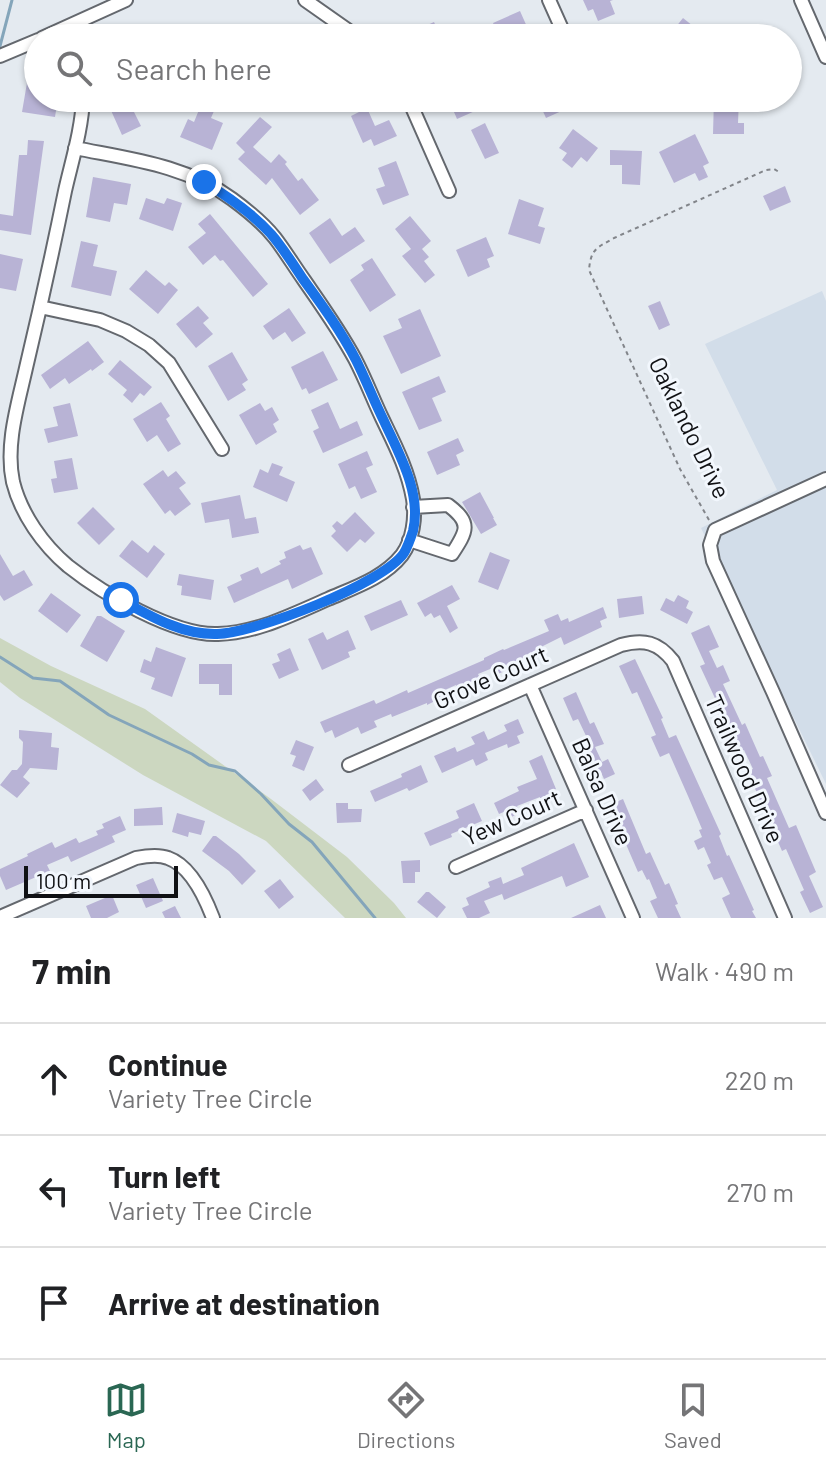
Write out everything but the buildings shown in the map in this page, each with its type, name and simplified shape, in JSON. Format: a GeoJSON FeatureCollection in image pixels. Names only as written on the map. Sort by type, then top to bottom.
{"type":"FeatureCollection","features":[{"type":"Feature","properties":{"kind":"street"},"geometry":{"type":"LineString","coordinates":[[82,24],[126,0]]}},
{"type":"Feature","properties":{"kind":"street"},"geometry":{"type":"LineString","coordinates":[[305,0],[339,24]]}},
{"type":"Feature","properties":{"kind":"street"},"geometry":{"type":"LineString","coordinates":[[549,0],[560,24]]}},
{"type":"Feature","properties":{"kind":"street"},"geometry":{"type":"LineString","coordinates":[[801,0],[826,57]]}},
{"type":"Feature","properties":{"kind":"street"},"geometry":{"type":"LineString","coordinates":[[0,56],[24,46]]}},
{"type":"Feature","properties":{"kind":"street"},"geometry":{"type":"LineString","coordinates":[[75,148],[182,172],[229,197],[273,236],[335,324],[356,361],[406,469],[413,507],[413,530],[403,554],[386,570],[364,584],[269,624],[216,634],[194,632],[176,627],[121,600],[68,565],[32,525],[6,481],[17,409],[40,307],[75,148],[83,113],[83,112]]}},
{"type":"Feature","properties":{"kind":"street"},"geometry":{"type":"LineString","coordinates":[[414,112],[449,191]]}},
{"type":"Feature","properties":{"kind":"street"},"geometry":{"type":"LineString","coordinates":[[40,307],[100,320],[149,345],[169,363],[222,449]]}},
{"type":"Feature","properties":{"kind":"street"},"geometry":{"type":"LineString","coordinates":[[715,530],[826,479]]}},
{"type":"Feature","properties":{"kind":"street"},"geometry":{"type":"LineString","coordinates":[[409,540],[452,554],[464,536],[465,525],[461,514],[448,505],[413,507]]}},
{"type":"Feature","properties":{"kind":"street","name":"Oaklando Drive"},"geometry":{"type":"LineString","coordinates":[[715,530],[710,545],[713,561],[826,813]]}},
{"type":"Feature","properties":{"kind":"street","name":"Grove Court"},"geometry":{"type":"LineString","coordinates":[[349,765],[621,645],[638,641],[653,644]]}},
{"type":"Feature","properties":{"kind":"street","name":"Trailwood Drive"},"geometry":{"type":"LineString","coordinates":[[653,644],[673,661],[785,918]]}},
{"type":"Feature","properties":{"kind":"street","name":"Balsa Drive"},"geometry":{"type":"LineString","coordinates":[[530,685],[633,918]]}},
{"type":"Feature","properties":{"kind":"street","name":"Yew Court"},"geometry":{"type":"LineString","coordinates":[[456,867],[586,810]]}},
{"type":"Feature","properties":{"kind":"street"},"geometry":{"type":"LineString","coordinates":[[0,917],[136,858],[153,855],[169,858],[185,868],[206,898],[213,918]]}},
{"type":"Feature","properties":{"kind":"path","name":"Oaklando Drive"},"geometry":{"type":"LineString","coordinates":[[715,530],[680,469],[589,270],[590,256],[595,249],[614,238],[766,170],[779,172]]}},
{"type":"Feature","properties":{"kind":"shaded area"},"geometry":{"type":"Polygon","coordinates":[[[822,291],[826,301],[826,784],[701,528],[777,490],[705,344],[822,291]]]}},
{"type":"Feature","properties":{"kind":"green space"},"geometry":{"type":"Polygon","coordinates":[[[0,638],[51,666],[145,709],[347,857],[406,918],[345,918],[266,841],[143,775],[20,698],[0,682],[0,638]]]}},
{"type":"Feature","properties":{"kind":"waterway"},"geometry":{"type":"LineString","coordinates":[[0,46],[12,0]]}},
{"type":"Feature","properties":{"kind":"waterway"},"geometry":{"type":"LineString","coordinates":[[0,657],[33,678],[60,681],[109,715],[209,765],[235,771],[312,842],[375,918]]}},
{"type":"Feature","properties":{"kind":"route"},"geometry":{"type":"LineString","coordinates":[[121,600],[153,617],[194,632],[216,634],[242,631],[269,624],[364,584],[403,554],[413,530],[414,502],[406,469],[356,361],[335,324],[273,236],[229,197],[204,182]]}}]}
